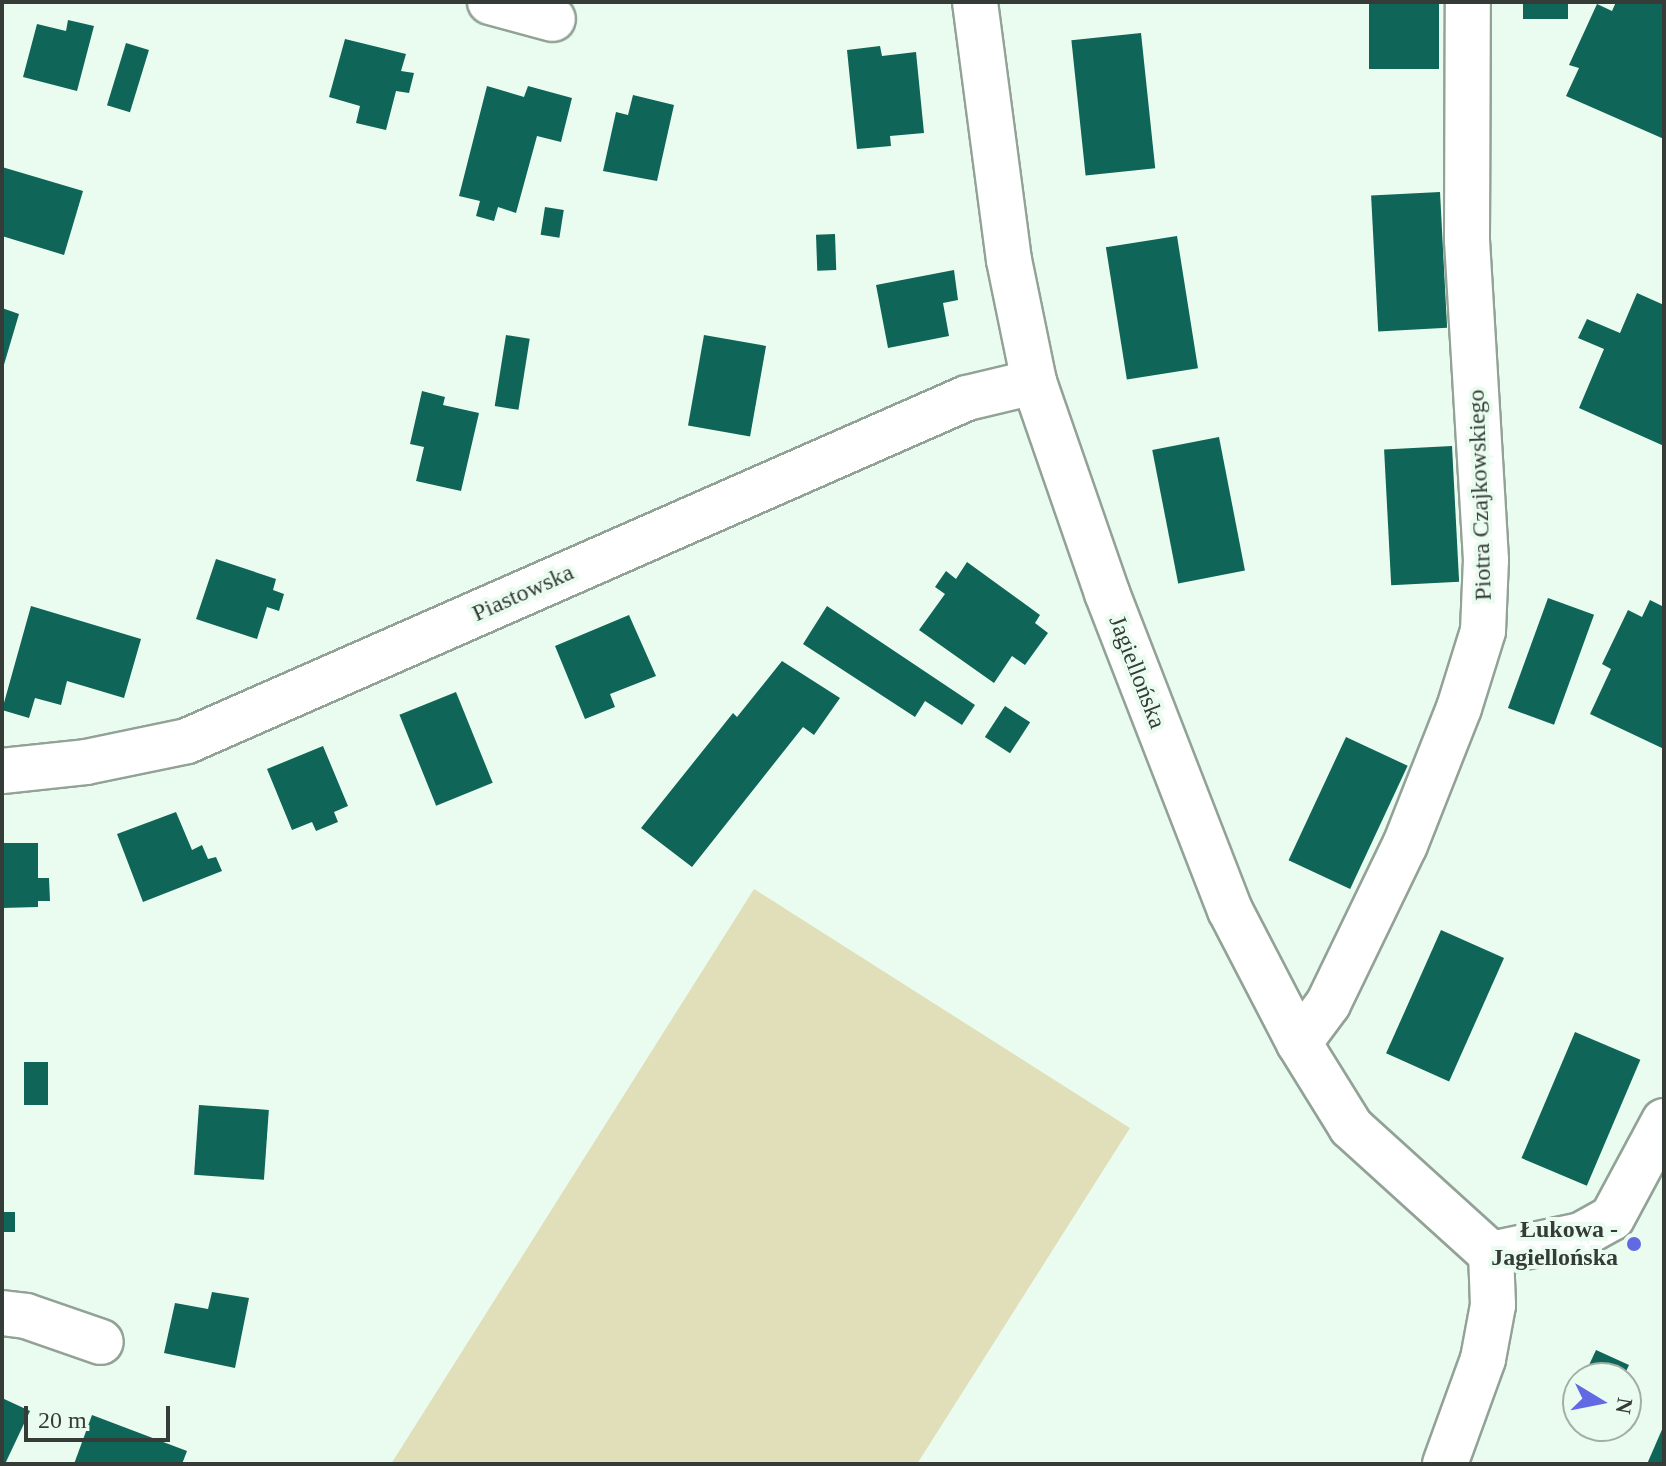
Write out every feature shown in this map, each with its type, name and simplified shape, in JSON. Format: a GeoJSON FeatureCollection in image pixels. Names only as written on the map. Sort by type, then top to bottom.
{"type":"FeatureCollection","features":[{"type":"Feature","properties":{"kind":"street"},"geometry":{"type":"LineString","coordinates":[[490,2],[553,19]]}},
{"type":"Feature","properties":{"kind":"street","name":"Jagiellońska"},"geometry":{"type":"LineString","coordinates":[[975,2],[1009,260],[1034,382],[1107,593],[1230,910],[1299,1043],[1351,1127],[1491,1254]]}},
{"type":"Feature","properties":{"kind":"street","name":"Piotra Czajkowskiego"},"geometry":{"type":"LineString","coordinates":[[1299,1043],[1328,1004],[1405,845],[1459,708],[1483,631],[1486,560],[1467,224],[1468,2]]}},
{"type":"Feature","properties":{"kind":"street","name":"Piastowska"},"geometry":{"type":"LineString","coordinates":[[2,771],[86,762],[187,741],[967,398],[1034,382]]}},
{"type":"Feature","properties":{"kind":"street"},"geometry":{"type":"LineString","coordinates":[[1445,1464],[1483,1359],[1493,1305],[1491,1254],[1581,1235],[1612,1218],[1664,1121]]}},
{"type":"Feature","properties":{"kind":"street"},"geometry":{"type":"LineString","coordinates":[[2,1313],[26,1316],[101,1342]]}},
{"type":"Feature","properties":{"kind":"green space"},"geometry":{"type":"Polygon","coordinates":[[[754,889],[1130,1128],[917,1464],[391,1464],[754,889]]]}},
{"type":"Feature","properties":{"kind":"building"},"geometry":{"type":"Polygon","coordinates":[[[1369,2],[1439,2],[1439,69],[1369,69],[1369,2]]]}},
{"type":"Feature","properties":{"kind":"building"},"geometry":{"type":"Polygon","coordinates":[[[1523,2],[1568,2],[1568,19],[1523,19],[1523,2]]]}},
{"type":"Feature","properties":{"kind":"building"},"geometry":{"type":"Polygon","coordinates":[[[1616,2],[1664,2],[1664,139],[1566,96],[1579,68],[1569,65],[1597,4],[1612,11],[1616,2]]]}},
{"type":"Feature","properties":{"kind":"building"},"geometry":{"type":"Polygon","coordinates":[[[68,20],[94,26],[77,91],[23,77],[37,24],[66,31],[68,20]]]}},
{"type":"Feature","properties":{"kind":"building"},"geometry":{"type":"Polygon","coordinates":[[[1141,33],[1155,168],[1086,176],[1071,40],[1141,33]]]}},
{"type":"Feature","properties":{"kind":"building"},"geometry":{"type":"Polygon","coordinates":[[[345,39],[406,54],[401,71],[414,73],[409,93],[396,91],[386,130],[356,123],[360,106],[329,97],[345,39]]]}},
{"type":"Feature","properties":{"kind":"building"},"geometry":{"type":"Polygon","coordinates":[[[126,43],[149,50],[130,112],[107,105],[126,43]]]}},
{"type":"Feature","properties":{"kind":"building"},"geometry":{"type":"Polygon","coordinates":[[[880,46],[882,56],[916,52],[924,133],[890,136],[891,146],[857,149],[847,50],[880,46]]]}},
{"type":"Feature","properties":{"kind":"building"},"geometry":{"type":"Polygon","coordinates":[[[487,86],[524,97],[528,86],[572,98],[561,142],[537,136],[516,213],[498,207],[494,221],[476,216],[480,201],[459,196],[487,86]]]}},
{"type":"Feature","properties":{"kind":"building"},"geometry":{"type":"Polygon","coordinates":[[[633,95],[674,105],[657,181],[603,171],[616,112],[628,115],[633,95]]]}},
{"type":"Feature","properties":{"kind":"building"},"geometry":{"type":"Polygon","coordinates":[[[2,167],[83,191],[64,255],[2,236],[2,167]]]}},
{"type":"Feature","properties":{"kind":"building"},"geometry":{"type":"Polygon","coordinates":[[[1440,192],[1447,328],[1378,331],[1371,196],[1440,192]]]}},
{"type":"Feature","properties":{"kind":"building"},"geometry":{"type":"Polygon","coordinates":[[[545,207],[564,210],[559,238],[541,235],[545,207]]]}},
{"type":"Feature","properties":{"kind":"building"},"geometry":{"type":"Polygon","coordinates":[[[835,234],[836,270],[817,271],[816,235],[835,234]]]}},
{"type":"Feature","properties":{"kind":"building"},"geometry":{"type":"Polygon","coordinates":[[[1177,236],[1198,368],[1127,380],[1106,247],[1177,236]]]}},
{"type":"Feature","properties":{"kind":"building"},"geometry":{"type":"Polygon","coordinates":[[[954,270],[958,300],[943,303],[949,336],[888,348],[876,285],[954,270]]]}},
{"type":"Feature","properties":{"kind":"building"},"geometry":{"type":"Polygon","coordinates":[[[1637,293],[1664,305],[1664,446],[1579,408],[1604,349],[1578,338],[1587,319],[1620,333],[1637,293]]]}},
{"type":"Feature","properties":{"kind":"building"},"geometry":{"type":"Polygon","coordinates":[[[2,308],[19,314],[3,368],[2,368],[2,308]]]}},
{"type":"Feature","properties":{"kind":"building"},"geometry":{"type":"Polygon","coordinates":[[[506,335],[530,339],[518,410],[495,406],[506,335]]]}},
{"type":"Feature","properties":{"kind":"building"},"geometry":{"type":"Polygon","coordinates":[[[704,335],[766,346],[750,437],[688,426],[704,335]]]}},
{"type":"Feature","properties":{"kind":"building"},"geometry":{"type":"Polygon","coordinates":[[[422,391],[445,397],[443,405],[479,413],[461,491],[416,481],[424,447],[410,444],[422,391]]]}},
{"type":"Feature","properties":{"kind":"building"},"geometry":{"type":"Polygon","coordinates":[[[1219,437],[1245,571],[1178,583],[1152,450],[1219,437]]]}},
{"type":"Feature","properties":{"kind":"building"},"geometry":{"type":"Polygon","coordinates":[[[1452,446],[1459,582],[1391,585],[1384,450],[1452,446]]]}},
{"type":"Feature","properties":{"kind":"building"},"geometry":{"type":"Polygon","coordinates":[[[216,559],[276,579],[273,590],[284,594],[279,611],[267,607],[257,639],[196,619],[216,559]]]}},
{"type":"Feature","properties":{"kind":"building"},"geometry":{"type":"Polygon","coordinates":[[[967,562],[1040,615],[1035,623],[1048,633],[1025,665],[1012,656],[994,683],[919,630],[945,594],[935,587],[946,571],[956,579],[967,562]]]}},
{"type":"Feature","properties":{"kind":"building"},"geometry":{"type":"Polygon","coordinates":[[[1548,598],[1594,615],[1554,725],[1508,708],[1548,598]]]}},
{"type":"Feature","properties":{"kind":"building"},"geometry":{"type":"Polygon","coordinates":[[[1650,600],[1664,607],[1664,749],[1590,714],[1611,669],[1602,664],[1628,610],[1642,617],[1650,600]]]}},
{"type":"Feature","properties":{"kind":"building"},"geometry":{"type":"Polygon","coordinates":[[[31,606],[141,639],[124,698],[67,681],[61,705],[35,698],[29,718],[2,710],[31,606]]]}},
{"type":"Feature","properties":{"kind":"building"},"geometry":{"type":"Polygon","coordinates":[[[827,606],[975,705],[962,725],[925,701],[915,717],[803,644],[827,606]]]}},
{"type":"Feature","properties":{"kind":"building"},"geometry":{"type":"Polygon","coordinates":[[[629,615],[656,676],[610,694],[615,707],[585,719],[555,646],[629,615]]]}},
{"type":"Feature","properties":{"kind":"building"},"geometry":{"type":"Polygon","coordinates":[[[782,661],[840,698],[814,735],[803,727],[692,867],[641,828],[733,713],[737,717],[782,661]]]}},
{"type":"Feature","properties":{"kind":"building"},"geometry":{"type":"Polygon","coordinates":[[[456,692],[493,783],[436,806],[399,715],[456,692]]]}},
{"type":"Feature","properties":{"kind":"building"},"geometry":{"type":"Polygon","coordinates":[[[1005,706],[1030,722],[1010,753],[985,737],[1005,706]]]}},
{"type":"Feature","properties":{"kind":"building"},"geometry":{"type":"Polygon","coordinates":[[[1346,737],[1408,766],[1350,889],[1289,860],[1346,737]]]}},
{"type":"Feature","properties":{"kind":"building"},"geometry":{"type":"Polygon","coordinates":[[[323,746],[348,806],[334,812],[338,822],[316,831],[312,822],[292,830],[267,769],[323,746]]]}},
{"type":"Feature","properties":{"kind":"building"},"geometry":{"type":"Polygon","coordinates":[[[176,812],[192,850],[202,845],[208,859],[216,857],[222,871],[143,902],[117,834],[176,812]]]}},
{"type":"Feature","properties":{"kind":"building"},"geometry":{"type":"Polygon","coordinates":[[[2,843],[38,843],[38,878],[49,878],[50,901],[38,901],[38,907],[2,908],[2,843]]]}},
{"type":"Feature","properties":{"kind":"building"},"geometry":{"type":"Polygon","coordinates":[[[1441,930],[1504,958],[1449,1081],[1386,1053],[1441,930]]]}},
{"type":"Feature","properties":{"kind":"building"},"geometry":{"type":"Polygon","coordinates":[[[1575,1032],[1640,1060],[1587,1186],[1521,1158],[1575,1032]]]}},
{"type":"Feature","properties":{"kind":"building"},"geometry":{"type":"Polygon","coordinates":[[[24,1062],[48,1062],[48,1105],[24,1105],[24,1062]]]}},
{"type":"Feature","properties":{"kind":"building"},"geometry":{"type":"Polygon","coordinates":[[[199,1105],[269,1110],[264,1180],[194,1175],[199,1105]]]}},
{"type":"Feature","properties":{"kind":"building"},"geometry":{"type":"Polygon","coordinates":[[[2,1212],[15,1212],[15,1232],[2,1232],[2,1212]]]}},
{"type":"Feature","properties":{"kind":"building"},"geometry":{"type":"Polygon","coordinates":[[[212,1292],[249,1298],[235,1368],[164,1353],[175,1303],[208,1309],[212,1292]]]}},
{"type":"Feature","properties":{"kind":"building"},"geometry":{"type":"Polygon","coordinates":[[[1596,1350],[1622,1362],[1590,1362],[1596,1350]]]}},
{"type":"Feature","properties":{"kind":"building"},"geometry":{"type":"Polygon","coordinates":[[[2,1398],[30,1411],[5,1464],[2,1464],[2,1398]]]}},
{"type":"Feature","properties":{"kind":"building"},"geometry":{"type":"Polygon","coordinates":[[[92,1415],[187,1451],[182,1464],[74,1464],[92,1415]]]}},
{"type":"Feature","properties":{"kind":"building"},"geometry":{"type":"Polygon","coordinates":[[[1664,1425],[1664,1464],[1647,1464],[1664,1425]]]}},
{"type":"Feature","properties":{"kind":"place","name":"Łukowa - Jagiellońska"},"geometry":{"type":"Point","coordinates":[1634,1244]}}]}
